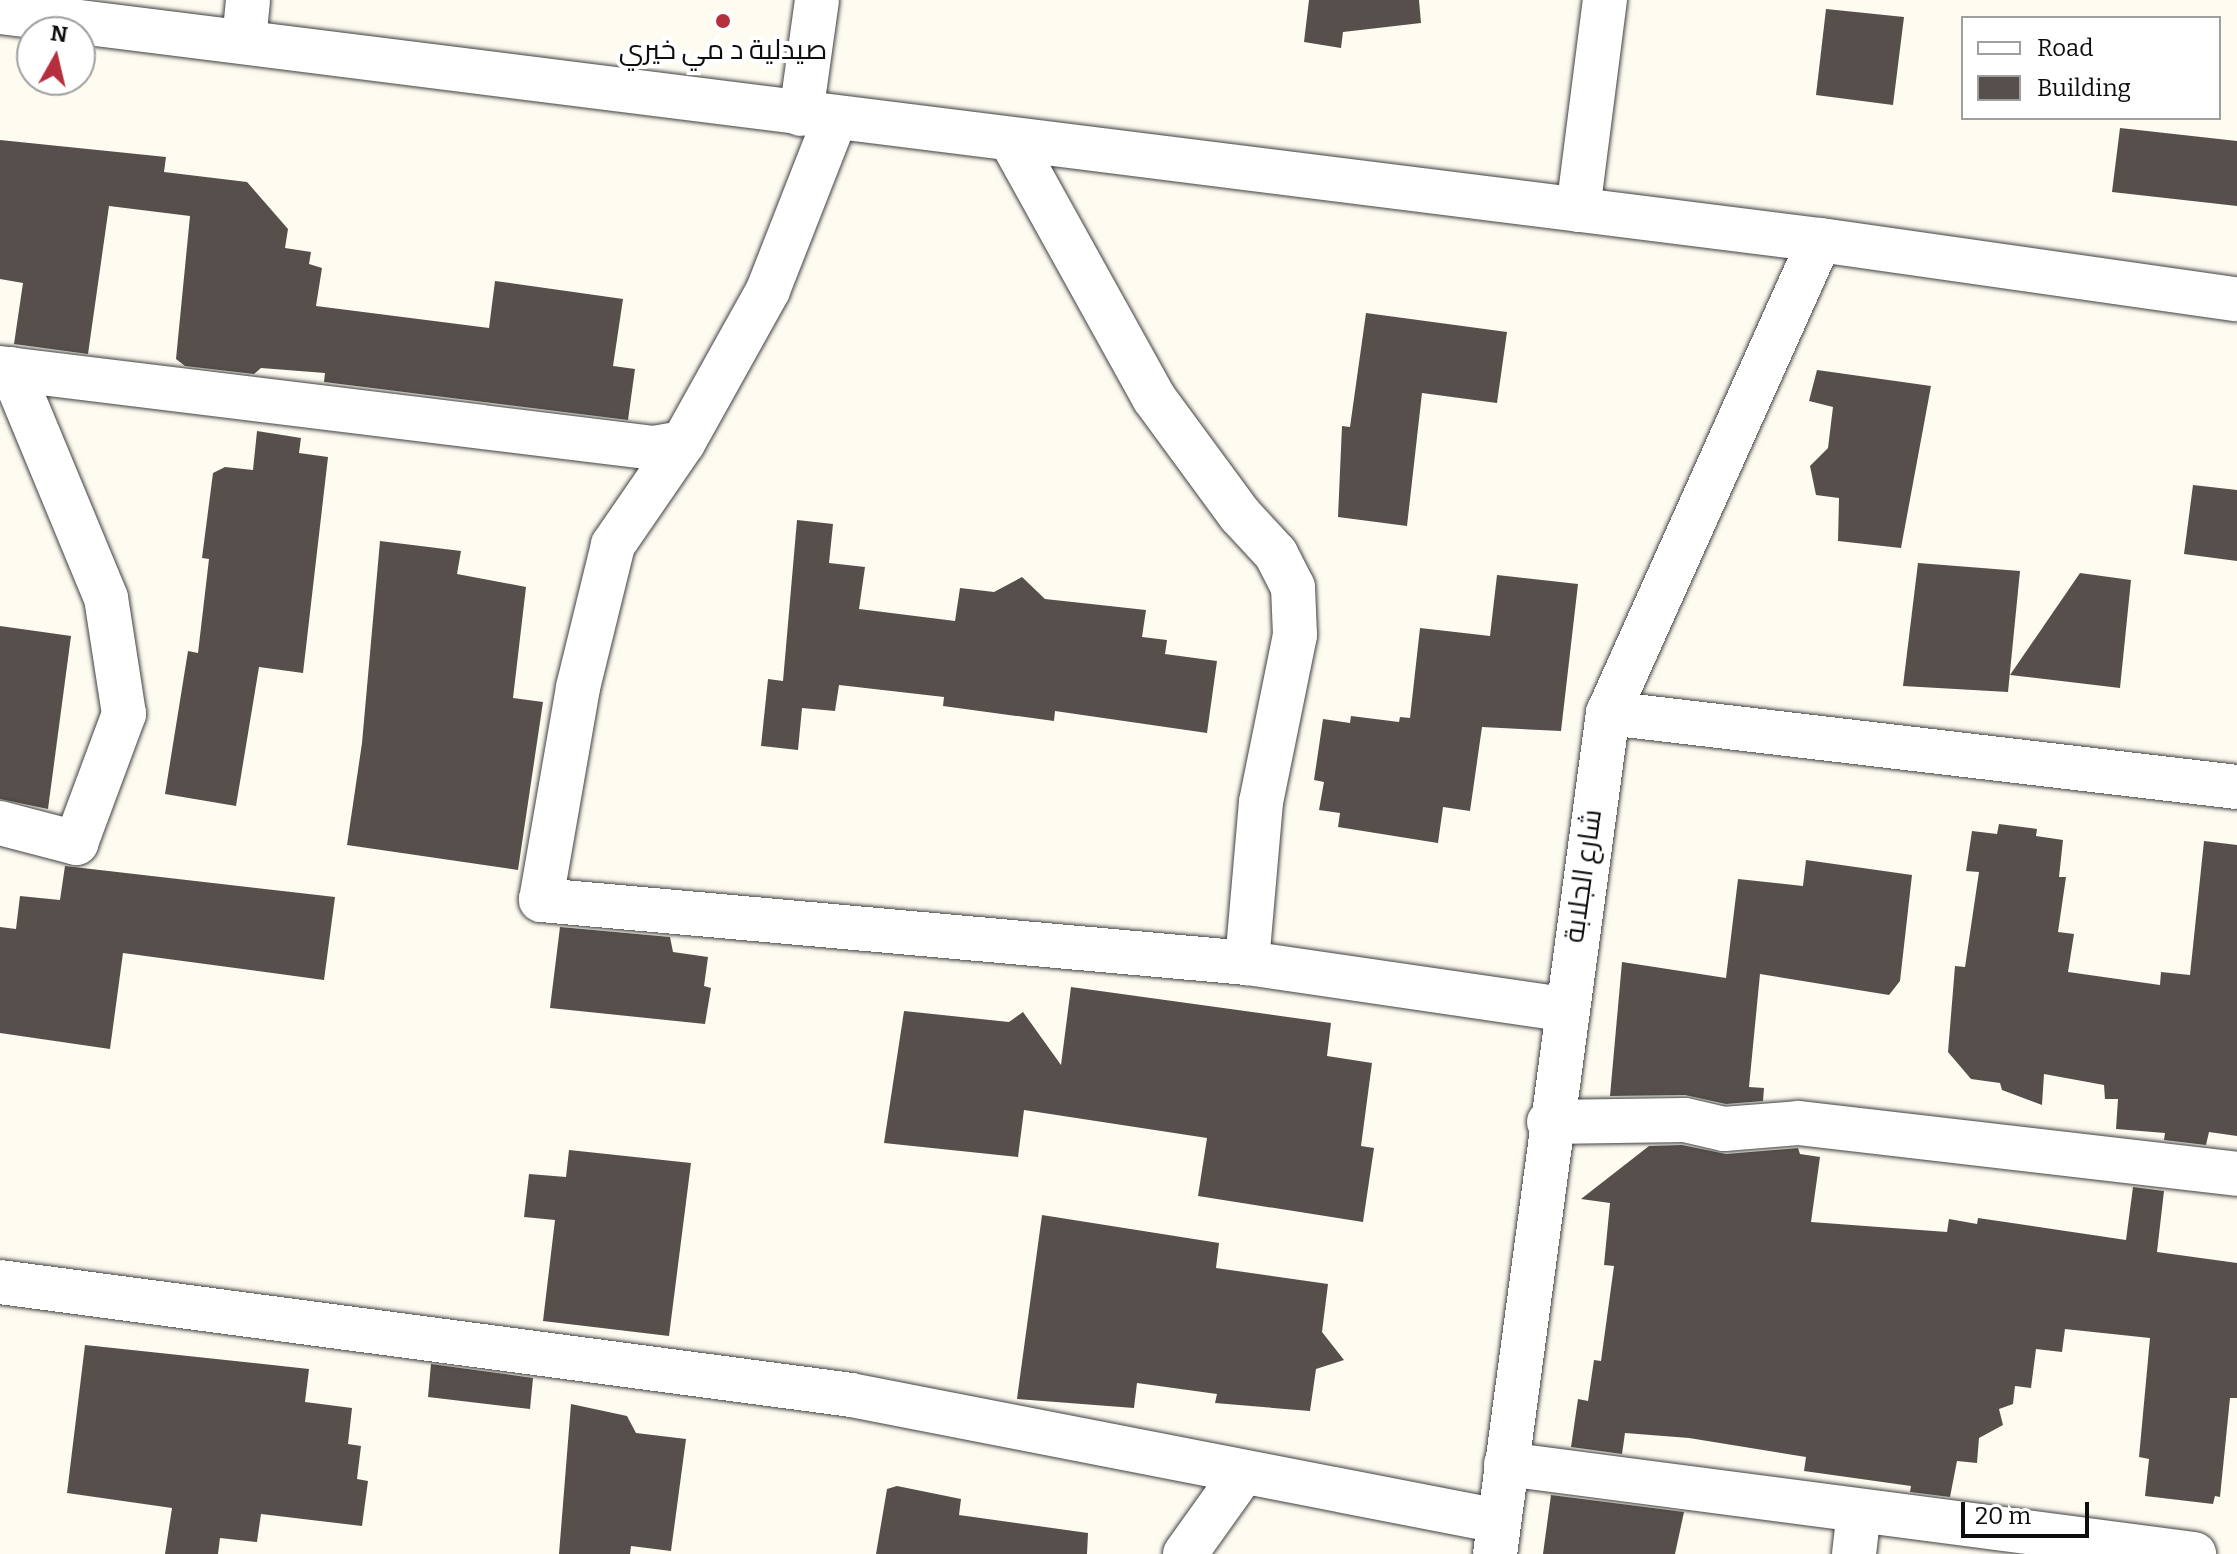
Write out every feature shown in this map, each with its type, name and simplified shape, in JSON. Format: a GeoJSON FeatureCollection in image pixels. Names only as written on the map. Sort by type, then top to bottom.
{"type":"FeatureCollection","features":[{"type":"Feature","properties":{"kind":"street"},"geometry":{"type":"LineString","coordinates":[[817,0],[818,116],[768,290],[683,443],[613,545],[578,688],[541,900],[1247,963],[1564,1009]]}},
{"type":"Feature","properties":{"kind":"street"},"geometry":{"type":"LineString","coordinates":[[1578,210],[1605,0]]}},
{"type":"Feature","properties":{"kind":"street"},"geometry":{"type":"LineString","coordinates":[[0,12],[246,20],[818,116],[1820,240],[2237,299]]}},
{"type":"Feature","properties":{"kind":"street"},"geometry":{"type":"LineString","coordinates":[[1011,140],[1154,398],[1240,515],[1276,554],[1293,587],[1295,635],[1261,802],[1247,963]]}},
{"type":"Feature","properties":{"kind":"street","name":"شارع الجلابة"},"geometry":{"type":"LineString","coordinates":[[1496,1538],[1564,1009],[1608,713],[1820,240]]}},
{"type":"Feature","properties":{"kind":"street"},"geometry":{"type":"LineString","coordinates":[[6,369],[654,448],[683,443]]}},
{"type":"Feature","properties":{"kind":"street"},"geometry":{"type":"LineString","coordinates":[[0,823],[76,843],[124,714],[106,598],[6,369]]}},
{"type":"Feature","properties":{"kind":"street"},"geometry":{"type":"LineString","coordinates":[[1608,713],[2237,787]]}},
{"type":"Feature","properties":{"kind":"street"},"geometry":{"type":"LineString","coordinates":[[1549,1122],[1685,1120],[1724,1129],[1798,1123],[2237,1174]]}},
{"type":"Feature","properties":{"kind":"street"},"geometry":{"type":"LineString","coordinates":[[0,1282],[851,1395],[1242,1474],[1496,1538]]}},
{"type":"Feature","properties":{"kind":"street"},"geometry":{"type":"LineString","coordinates":[[1506,1464],[2194,1554]]}},
{"type":"Feature","properties":{"kind":"street"},"geometry":{"type":"LineString","coordinates":[[1185,1554],[1242,1474]]}},
{"type":"Feature","properties":{"kind":"street"},"geometry":{"type":"LineString","coordinates":[[1854,1554],[1859,1511]]}},
{"type":"Feature","properties":{"kind":"building"},"geometry":{"type":"Polygon","coordinates":[[[1309,0],[1419,0],[1421,23],[1343,32],[1341,48],[1304,42],[1309,0]]]}},
{"type":"Feature","properties":{"kind":"building"},"geometry":{"type":"Polygon","coordinates":[[[1826,9],[1904,17],[1893,105],[1816,95],[1826,9]]]}},
{"type":"Feature","properties":{"kind":"building"},"geometry":{"type":"Polygon","coordinates":[[[2120,128],[2237,141],[2237,206],[2112,192],[2120,128]]]}},
{"type":"Feature","properties":{"kind":"building"},"geometry":{"type":"Polygon","coordinates":[[[0,140],[166,157],[164,172],[247,182],[288,229],[285,248],[311,252],[309,264],[322,268],[316,306],[489,328],[495,281],[623,299],[613,366],[635,369],[628,420],[324,382],[325,373],[261,368],[254,374],[185,366],[176,359],[190,216],[109,206],[88,354],[14,344],[23,283],[0,279],[0,140]]]}},
{"type":"Feature","properties":{"kind":"building"},"geometry":{"type":"Polygon","coordinates":[[[1366,313],[1507,332],[1497,403],[1422,393],[1407,526],[1338,517],[1342,426],[1350,427],[1366,313]]]}},
{"type":"Feature","properties":{"kind":"building"},"geometry":{"type":"Polygon","coordinates":[[[1817,370],[1931,386],[1901,548],[1838,541],[1839,498],[1816,495],[1810,466],[1828,448],[1833,407],[1809,401],[1817,370]]]}},
{"type":"Feature","properties":{"kind":"building"},"geometry":{"type":"Polygon","coordinates":[[[257,431],[301,438],[299,453],[328,457],[303,673],[259,667],[236,806],[165,794],[188,651],[198,653],[209,559],[202,558],[213,473],[225,467],[253,470],[257,431]]]}},
{"type":"Feature","properties":{"kind":"building"},"geometry":{"type":"Polygon","coordinates":[[[2193,485],[2237,490],[2237,561],[2184,554],[2193,485]]]}},
{"type":"Feature","properties":{"kind":"building"},"geometry":{"type":"Polygon","coordinates":[[[797,520],[833,524],[829,563],[865,567],[859,609],[955,621],[960,588],[994,592],[1022,577],[1045,599],[1146,610],[1142,637],[1167,640],[1165,654],[1217,661],[1207,733],[1055,711],[1054,721],[943,706],[944,697],[839,685],[835,711],[802,708],[798,750],[761,746],[768,679],[783,681],[797,520]]]}},
{"type":"Feature","properties":{"kind":"building"},"geometry":{"type":"Polygon","coordinates":[[[380,541],[461,551],[457,574],[526,587],[513,698],[543,702],[518,870],[347,845],[362,743],[380,541]]]}},
{"type":"Feature","properties":{"kind":"building"},"geometry":{"type":"Polygon","coordinates":[[[1918,563],[2020,571],[2008,692],[1903,686],[1918,563]]]}},
{"type":"Feature","properties":{"kind":"building"},"geometry":{"type":"Polygon","coordinates":[[[2080,573],[2131,580],[2120,688],[2010,675],[2080,573]]]}},
{"type":"Feature","properties":{"kind":"building"},"geometry":{"type":"Polygon","coordinates":[[[1497,575],[1578,584],[1561,731],[1482,727],[1470,811],[1443,807],[1438,843],[1338,827],[1340,813],[1319,810],[1324,782],[1314,780],[1323,719],[1350,723],[1351,716],[1399,722],[1400,717],[1410,718],[1420,628],[1490,636],[1497,575]]]}},
{"type":"Feature","properties":{"kind":"building"},"geometry":{"type":"Polygon","coordinates":[[[0,626],[71,636],[48,809],[0,799],[0,626]]]}},
{"type":"Feature","properties":{"kind":"building"},"geometry":{"type":"Polygon","coordinates":[[[1999,824],[2037,829],[2036,836],[2063,840],[2059,877],[2066,877],[2058,932],[2074,934],[2068,972],[2160,985],[2161,972],[2190,975],[2204,841],[2237,845],[2237,1136],[2209,1132],[2206,1145],[2164,1140],[2165,1133],[2116,1129],[2118,1099],[2105,1099],[2104,1085],[2044,1074],[2042,1105],[2002,1090],[2000,1083],[1971,1079],[1948,1052],[1955,966],[1965,967],[1979,872],[1966,871],[1972,831],[1997,834],[1999,824]]]}},
{"type":"Feature","properties":{"kind":"building"},"geometry":{"type":"Polygon","coordinates":[[[1806,860],[1912,875],[1900,981],[1889,995],[1760,974],[1749,1087],[1764,1088],[1763,1101],[1726,1104],[1685,1095],[1610,1096],[1622,962],[1726,978],[1738,879],[1803,886],[1806,860]]]}},
{"type":"Feature","properties":{"kind":"building"},"geometry":{"type":"Polygon","coordinates":[[[65,866],[335,897],[324,980],[123,953],[110,1049],[0,1033],[0,927],[16,929],[20,896],[60,900],[65,866]]]}},
{"type":"Feature","properties":{"kind":"building"},"geometry":{"type":"Polygon","coordinates":[[[560,927],[670,937],[673,952],[708,957],[704,986],[711,988],[705,1024],[550,1008],[560,927]]]}},
{"type":"Feature","properties":{"kind":"building"},"geometry":{"type":"Polygon","coordinates":[[[1071,987],[1331,1023],[1327,1056],[1372,1063],[1361,1146],[1374,1148],[1363,1222],[1198,1196],[1207,1138],[1024,1110],[1018,1157],[884,1143],[904,1011],[1009,1022],[1023,1012],[1061,1065],[1071,987]]]}},
{"type":"Feature","properties":{"kind":"building"},"geometry":{"type":"Polygon","coordinates":[[[1682,1145],[1726,1154],[1798,1148],[1800,1154],[1820,1157],[1811,1222],[1947,1232],[1949,1219],[1977,1224],[1978,1218],[2126,1240],[2133,1187],[2164,1191],[2157,1252],[2237,1263],[2237,1398],[2230,1398],[2220,1497],[2215,1496],[2213,1504],[2145,1496],[2149,1459],[2139,1457],[2150,1338],[2065,1329],[2062,1352],[2036,1349],[2031,1388],[2015,1386],[2013,1404],[1999,1409],[2003,1425],[1979,1438],[1977,1463],[1957,1461],[1950,1497],[1910,1492],[1911,1486],[1804,1471],[1806,1457],[1689,1438],[1625,1433],[1622,1454],[1571,1447],[1578,1399],[1588,1401],[1594,1360],[1601,1361],[1614,1266],[1604,1265],[1610,1203],[1581,1199],[1649,1146],[1682,1145]]]}},
{"type":"Feature","properties":{"kind":"building"},"geometry":{"type":"Polygon","coordinates":[[[569,1150],[691,1163],[669,1336],[543,1321],[555,1220],[524,1217],[529,1174],[566,1177],[569,1150]]]}},
{"type":"Feature","properties":{"kind":"building"},"geometry":{"type":"Polygon","coordinates":[[[1042,1215],[1219,1243],[1216,1268],[1328,1284],[1322,1332],[1344,1360],[1316,1369],[1310,1411],[1215,1403],[1217,1394],[1137,1383],[1134,1408],[1017,1399],[1042,1215]]]}},
{"type":"Feature","properties":{"kind":"building"},"geometry":{"type":"Polygon","coordinates":[[[85,1345],[309,1369],[305,1402],[352,1408],[348,1444],[361,1446],[357,1479],[368,1481],[362,1526],[261,1514],[257,1542],[220,1538],[218,1554],[165,1554],[172,1508],[67,1493],[85,1345]]]}},
{"type":"Feature","properties":{"kind":"building"},"geometry":{"type":"Polygon","coordinates":[[[431,1364],[533,1378],[530,1409],[428,1397],[431,1364]]]}},
{"type":"Feature","properties":{"kind":"building"},"geometry":{"type":"Polygon","coordinates":[[[571,1404],[627,1416],[636,1433],[686,1439],[671,1551],[631,1546],[630,1554],[559,1554],[571,1404]]]}},
{"type":"Feature","properties":{"kind":"building"},"geometry":{"type":"Polygon","coordinates":[[[897,1486],[961,1499],[959,1515],[1088,1533],[1087,1554],[876,1554],[887,1489],[897,1486]]]}},
{"type":"Feature","properties":{"kind":"building"},"geometry":{"type":"Polygon","coordinates":[[[1551,1495],[1684,1512],[1675,1554],[1543,1554],[1551,1495]]]}},
{"type":"Feature","properties":{"kind":"place","name":"صيدلية د مي خيري"},"geometry":{"type":"Point","coordinates":[723,21]}}]}
